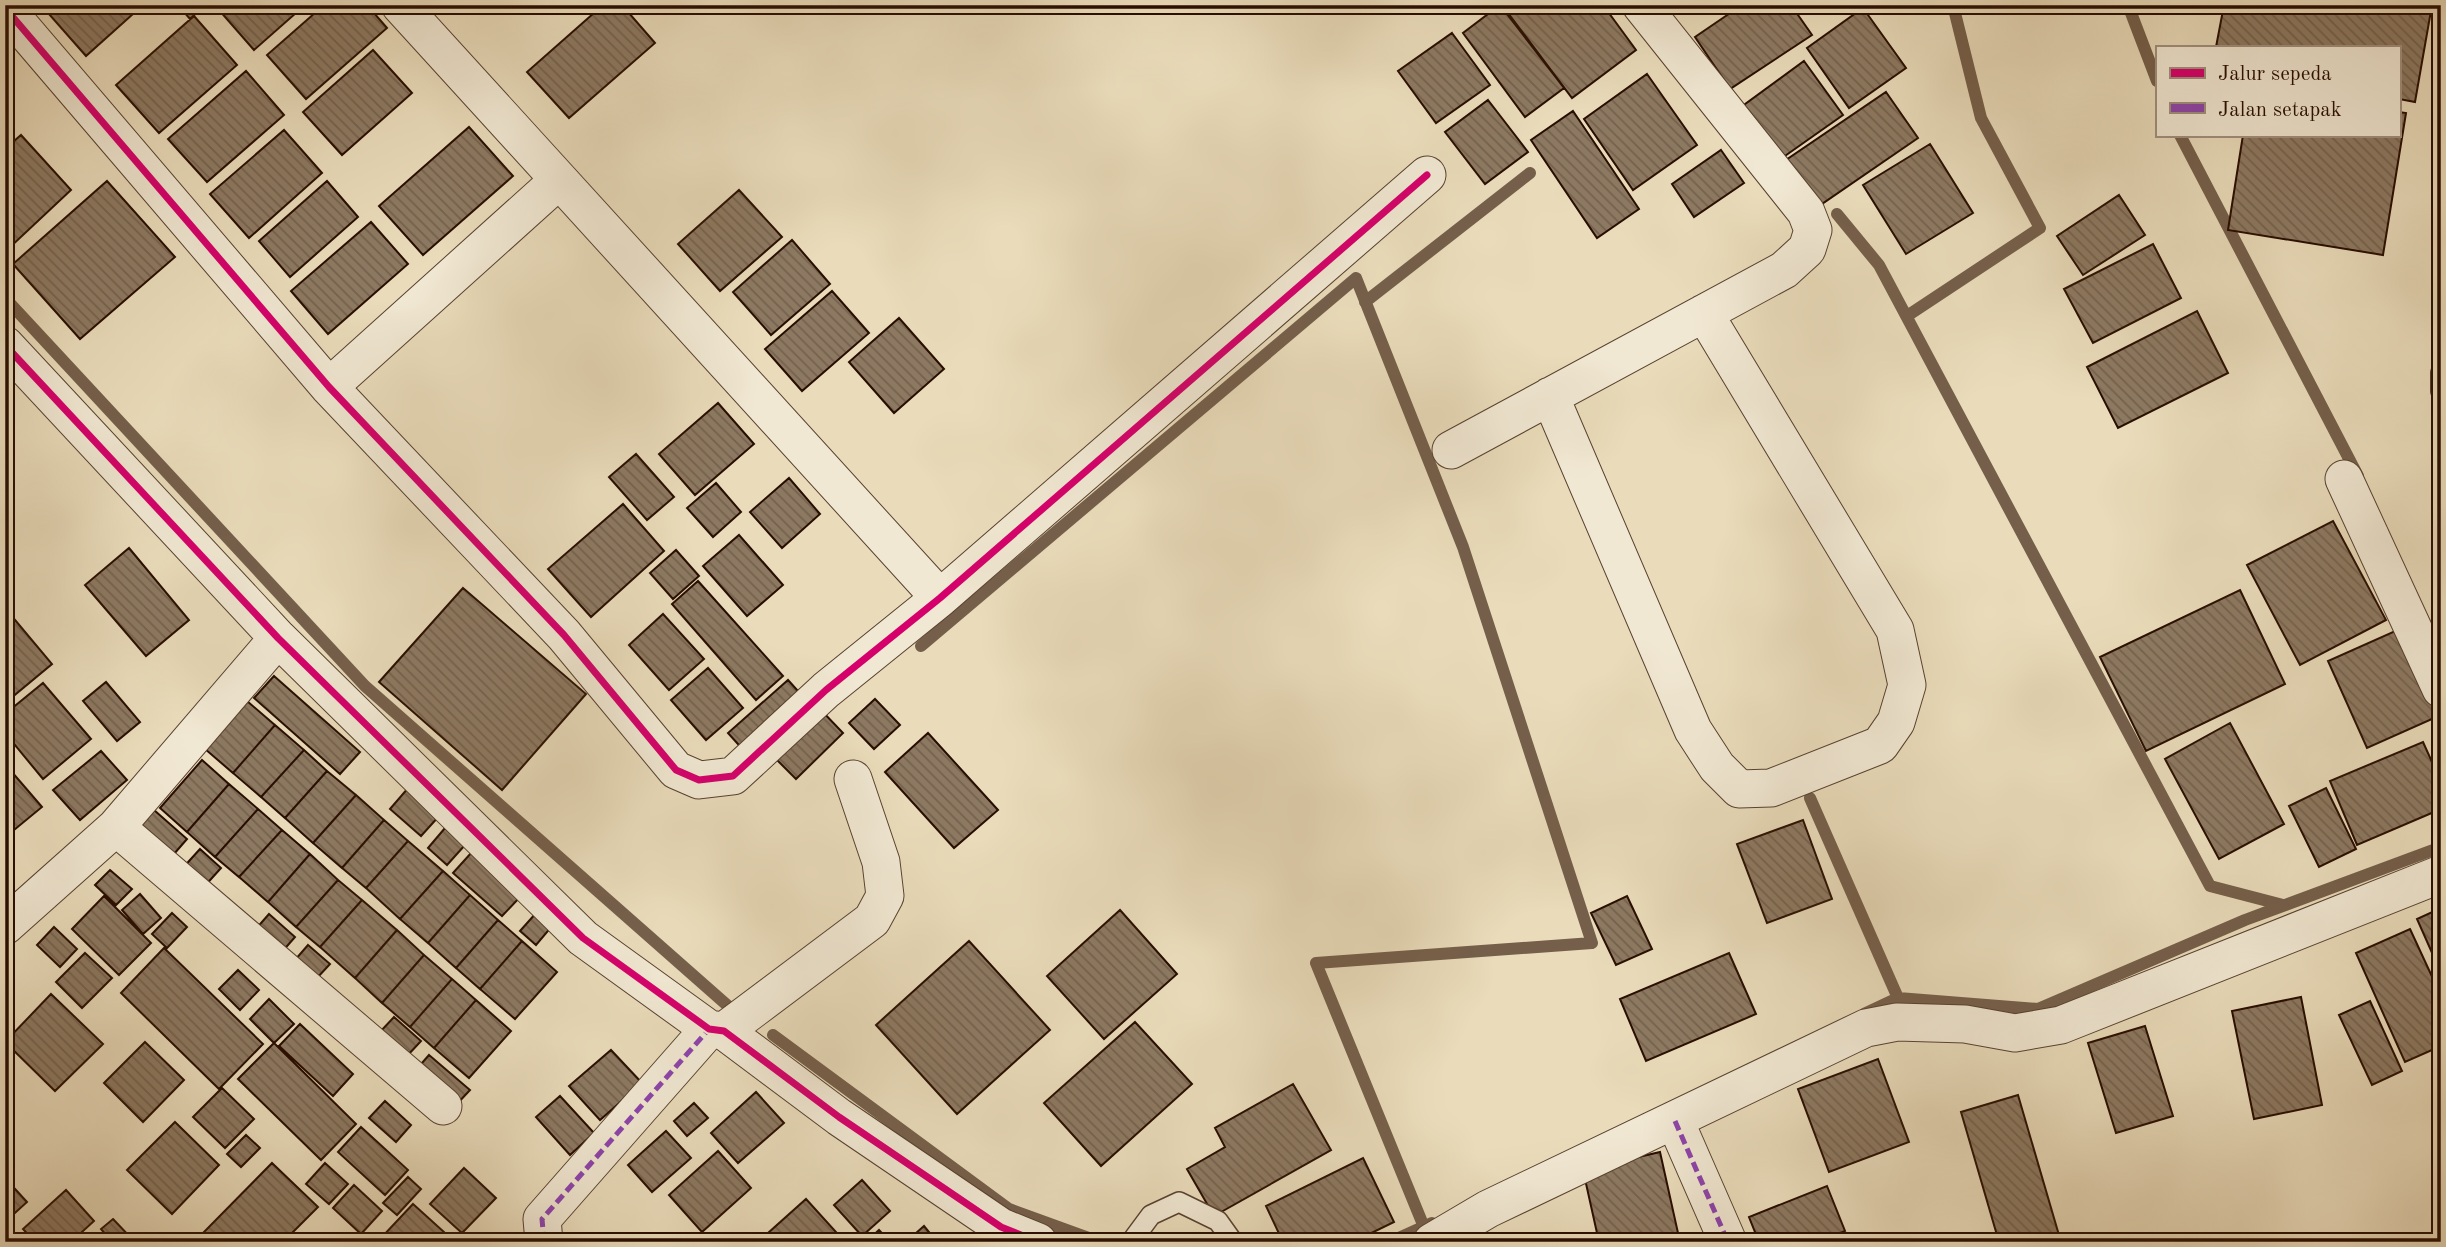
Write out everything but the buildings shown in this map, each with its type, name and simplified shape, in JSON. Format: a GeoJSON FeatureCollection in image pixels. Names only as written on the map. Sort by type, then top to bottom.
{"type":"FeatureCollection","features":[{"type":"Feature","properties":{"kind":"street"},"geometry":{"type":"LineString","coordinates":[[400,5],[940,598]]}},
{"type":"Feature","properties":{"kind":"street"},"geometry":{"type":"LineString","coordinates":[[1451,450],[1784,270],[1807,249],[1814,230],[1806,212],[1641,5]]}},
{"type":"Feature","properties":{"kind":"street"},"geometry":{"type":"LineString","coordinates":[[5,8],[329,387],[564,635],[676,770],[699,780],[733,776],[826,690],[940,598],[1427,175]]}},
{"type":"Feature","properties":{"kind":"street"},"geometry":{"type":"LineString","coordinates":[[329,387],[559,180]]}},
{"type":"Feature","properties":{"kind":"street"},"geometry":{"type":"LineString","coordinates":[[1550,396],[1693,730],[1717,767],[1739,789],[1771,788],[1881,746],[1896,722],[1907,685],[1895,629],[1704,313]]}},
{"type":"Feature","properties":{"kind":"street"},"geometry":{"type":"LineString","coordinates":[[5,345],[278,638],[583,938],[1001,1227],[1038,1242]]}},
{"type":"Feature","properties":{"kind":"street"},"geometry":{"type":"LineString","coordinates":[[2344,479],[2441,689]]}},
{"type":"Feature","properties":{"kind":"street"},"geometry":{"type":"LineString","coordinates":[[5,926],[116,827],[278,638]]}},
{"type":"Feature","properties":{"kind":"street"},"geometry":{"type":"LineString","coordinates":[[544,1242],[542,1219],[716,1030],[872,920],[886,896],[881,862],[853,779]]}},
{"type":"Feature","properties":{"kind":"street"},"geometry":{"type":"LineString","coordinates":[[116,827],[443,1106]]}},
{"type":"Feature","properties":{"kind":"street"},"geometry":{"type":"LineString","coordinates":[[1432,1242],[1488,1209],[1866,1028],[1911,1022],[1965,1024],[2015,1033],[2061,1025],[2441,874]]}},
{"type":"Feature","properties":{"kind":"street"},"geometry":{"type":"LineString","coordinates":[[1675,1121],[1728,1242]]}},
{"type":"Feature","properties":{"kind":"lane"},"geometry":{"type":"LineString","coordinates":[[2441,373],[2441,391]]}},
{"type":"Feature","properties":{"kind":"lane"},"geometry":{"type":"LineString","coordinates":[[1131,1242],[1151,1215],[1179,1202],[1218,1221],[1233,1242]]}},
{"type":"Feature","properties":{"kind":"waterway"},"geometry":{"type":"LineString","coordinates":[[1907,316],[2040,228],[1981,118],[1953,5]]}},
{"type":"Feature","properties":{"kind":"waterway"},"geometry":{"type":"LineString","coordinates":[[2128,5],[2156,78]]}},
{"type":"Feature","properties":{"kind":"waterway"},"geometry":{"type":"LineString","coordinates":[[2181,136],[2358,476]]}},
{"type":"Feature","properties":{"kind":"waterway"},"geometry":{"type":"LineString","coordinates":[[1365,302],[1530,173]]}},
{"type":"Feature","properties":{"kind":"waterway"},"geometry":{"type":"LineString","coordinates":[[1837,214],[1879,265],[2210,886],[2283,905]]}},
{"type":"Feature","properties":{"kind":"waterway"},"geometry":{"type":"LineString","coordinates":[[921,646],[1356,278],[1463,547],[1592,943],[1316,963],[1424,1227]]}},
{"type":"Feature","properties":{"kind":"waterway"},"geometry":{"type":"LineString","coordinates":[[5,298],[365,686],[736,1013]]}},
{"type":"Feature","properties":{"kind":"waterway"},"geometry":{"type":"LineString","coordinates":[[1810,798],[1898,998]]}},
{"type":"Feature","properties":{"kind":"waterway"},"geometry":{"type":"LineString","coordinates":[[1864,1014],[1898,998],[2038,1009],[2245,920],[2441,847]]}},
{"type":"Feature","properties":{"kind":"waterway"},"geometry":{"type":"LineString","coordinates":[[773,1035],[1009,1209],[1094,1240]]}},
{"type":"Feature","properties":{"kind":"waterway"},"geometry":{"type":"LineString","coordinates":[[1390,1242],[1432,1223]]}},
{"type":"Feature","properties":{"kind":"marked path"},"geometry":{"type":"LineString","coordinates":[[544,1242],[542,1219],[709,1029]]}},
{"type":"Feature","properties":{"kind":"marked path"},"geometry":{"type":"LineString","coordinates":[[1675,1121],[1728,1242]]}},
{"type":"Feature","properties":{"kind":"cycle path"},"geometry":{"type":"LineString","coordinates":[[5,8],[329,387],[564,635],[676,770],[699,780],[733,776],[826,690],[940,598],[1427,175]]}},
{"type":"Feature","properties":{"kind":"cycle path"},"geometry":{"type":"LineString","coordinates":[[5,345],[278,638],[583,938],[709,1029],[724,1031],[839,1117],[1001,1227],[1038,1242]]}}]}
